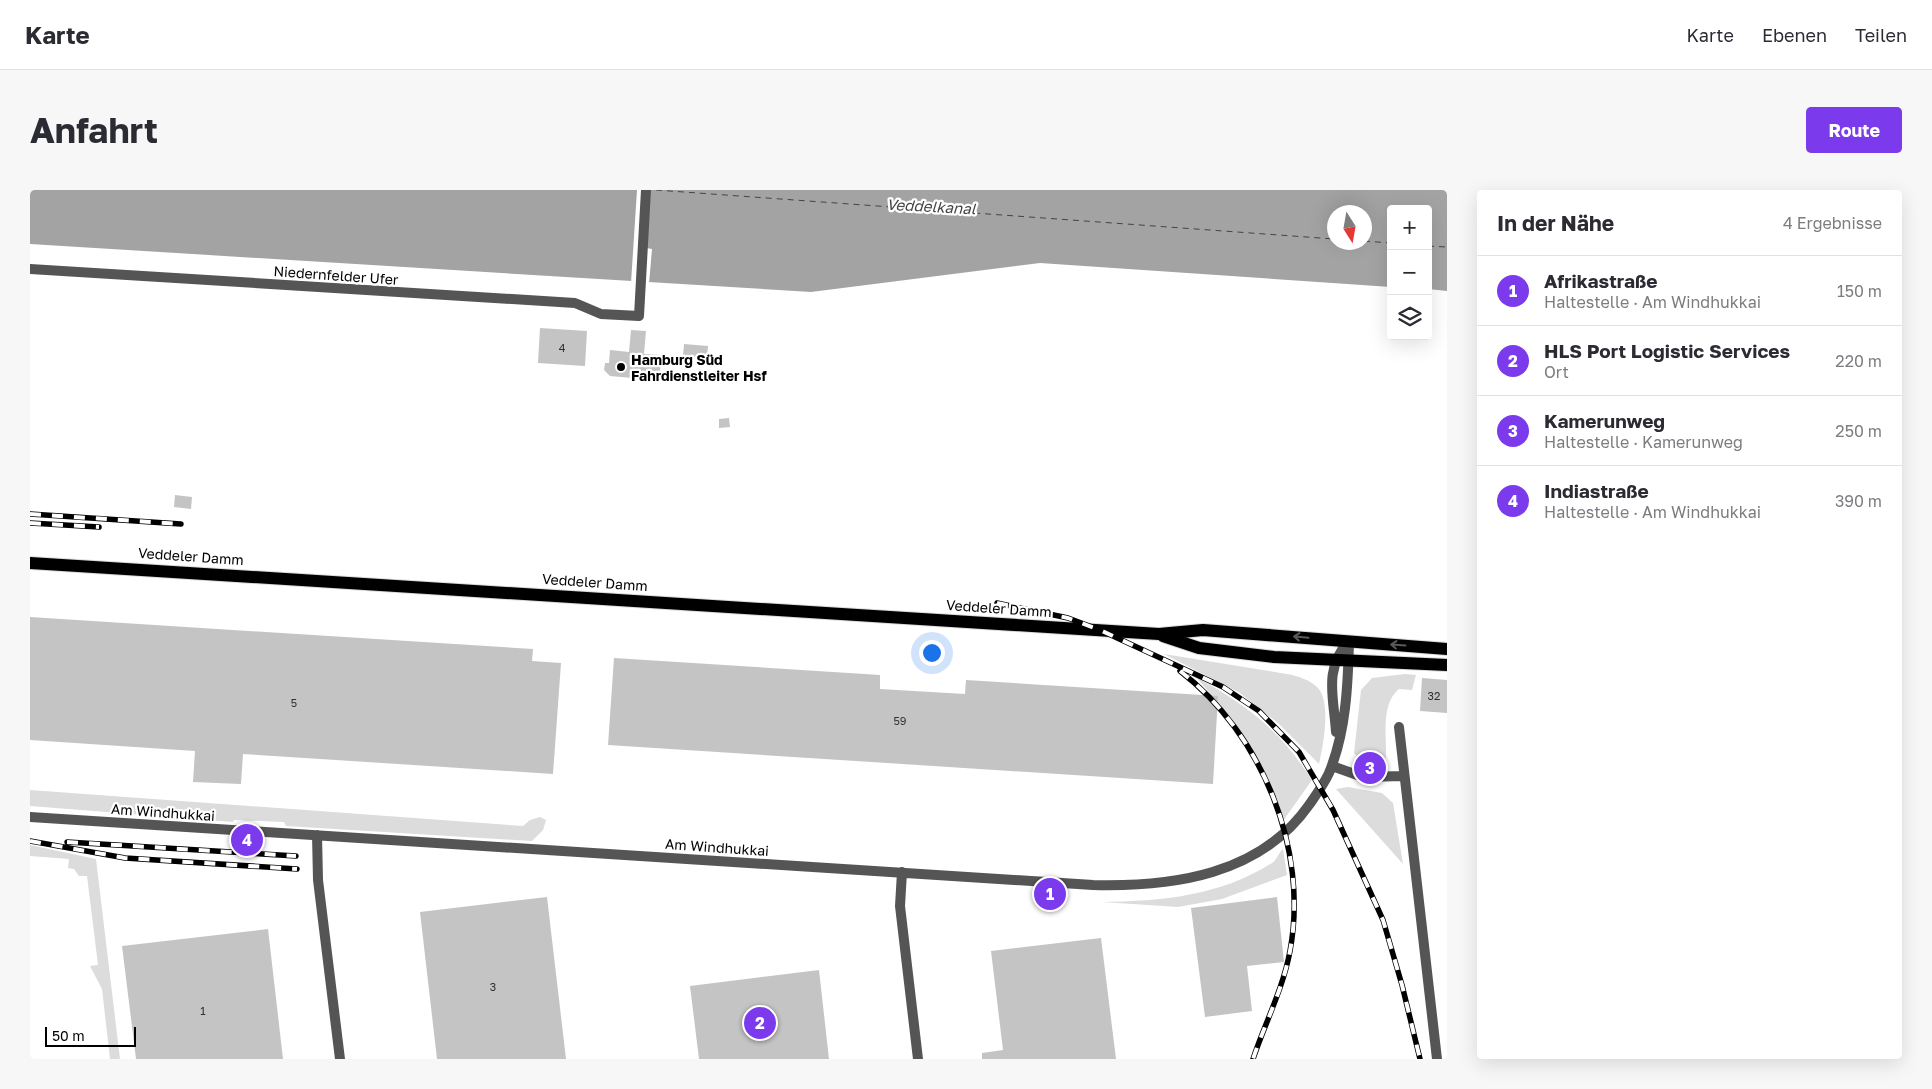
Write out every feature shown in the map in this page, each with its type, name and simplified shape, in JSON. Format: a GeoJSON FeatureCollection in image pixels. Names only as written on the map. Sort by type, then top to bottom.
{"type":"FeatureCollection","features":[{"type":"Feature","properties":{"kind":"main road","name":"Veddeler Damm"},"geometry":{"type":"LineString","coordinates":[[30,562],[1158,634],[1203,630],[1447,648]]}},
{"type":"Feature","properties":{"kind":"main road","name":"Veddeler Damm"},"geometry":{"type":"LineString","coordinates":[[1158,634],[1200,648],[1274,657],[1334,661],[1447,664]]}},
{"type":"Feature","properties":{"kind":"street","name":"Niedernfelder Ufer"},"geometry":{"type":"LineString","coordinates":[[30,269],[575,303],[601,314],[639,316],[646,190]]}},
{"type":"Feature","properties":{"kind":"street"},"geometry":{"type":"LineString","coordinates":[[1334,661],[1349,641]]}},
{"type":"Feature","properties":{"kind":"street","name":"Am Windhukkai"},"geometry":{"type":"LineString","coordinates":[[30,817],[1119,886],[1191,879],[1236,864],[1277,840],[1302,815],[1321,787],[1332,766],[1345,708],[1349,641]]}},
{"type":"Feature","properties":{"kind":"street","name":"Am Windhukkai"},"geometry":{"type":"LineString","coordinates":[[1334,661],[1332,679],[1337,744]]}},
{"type":"Feature","properties":{"kind":"street"},"geometry":{"type":"LineString","coordinates":[[1399,727],[1437,1059]]}},
{"type":"Feature","properties":{"kind":"street"},"geometry":{"type":"LineString","coordinates":[[1332,766],[1363,777],[1404,776]]}},
{"type":"Feature","properties":{"kind":"street"},"geometry":{"type":"LineString","coordinates":[[317,835],[318,880],[340,1059]]}},
{"type":"Feature","properties":{"kind":"street"},"geometry":{"type":"LineString","coordinates":[[902,872],[900,906],[918,1059]]}},
{"type":"Feature","properties":{"kind":"shaded area"},"geometry":{"type":"Polygon","coordinates":[[[1164,654],[1287,674],[1300,677],[1312,683],[1319,689],[1325,705],[1325,726],[1319,764],[1279,724],[1240,693],[1164,654]]]}},
{"type":"Feature","properties":{"kind":"shaded area"},"geometry":{"type":"Polygon","coordinates":[[[1405,674],[1416,675],[1412,690],[1399,689],[1389,703],[1386,722],[1386,760],[1377,766],[1365,765],[1354,753],[1361,690],[1372,678],[1405,674]]]}},
{"type":"Feature","properties":{"kind":"shaded area"},"geometry":{"type":"Polygon","coordinates":[[[1196,677],[1231,698],[1261,720],[1287,746],[1312,780],[1283,821],[1267,781],[1247,744],[1196,677]]]}},
{"type":"Feature","properties":{"kind":"shaded area"},"geometry":{"type":"Polygon","coordinates":[[[1348,787],[1382,793],[1393,803],[1403,864],[1336,789],[1348,787]]]}},
{"type":"Feature","properties":{"kind":"shaded area"},"geometry":{"type":"Polygon","coordinates":[[[30,790],[523,826],[530,820],[540,817],[546,820],[543,830],[532,841],[286,826],[284,822],[234,820],[233,822],[30,806],[30,790]]]}},
{"type":"Feature","properties":{"kind":"shaded area"},"geometry":{"type":"Polygon","coordinates":[[[30,845],[96,859],[120,1059],[110,1059],[102,989],[90,966],[98,965],[87,876],[79,876],[74,869],[68,868],[69,859],[30,856],[30,845]]]}},
{"type":"Feature","properties":{"kind":"shaded area"},"geometry":{"type":"Polygon","coordinates":[[[1283,849],[1287,875],[1222,899],[1178,907],[1102,902],[1168,898],[1211,890],[1232,883],[1272,863],[1283,849]]]}},
{"type":"Feature","properties":{"kind":"water","name":"Veddelkanal"},"geometry":{"type":"Polygon","coordinates":[[[30,190],[1447,190],[1447,291],[1432,289],[1432,205],[1387,205],[1387,287],[1040,263],[811,292],[30,244],[30,190]]]}},
{"type":"Feature","properties":{"kind":"pier"},"geometry":{"type":"Polygon","coordinates":[[[637,190],[649,190],[646,248],[652,249],[649,284],[631,283],[637,190]]]}},
{"type":"Feature","properties":{"kind":"building"},"geometry":{"type":"Polygon","coordinates":[[[540,328],[587,331],[585,366],[538,363],[540,328]]]}},
{"type":"Feature","properties":{"kind":"building"},"geometry":{"type":"Polygon","coordinates":[[[631,330],[646,331],[644,354],[661,355],[660,373],[639,372],[632,378],[610,376],[604,370],[605,363],[609,363],[610,350],[629,352],[631,330]]]}},
{"type":"Feature","properties":{"kind":"building"},"geometry":{"type":"Polygon","coordinates":[[[684,344],[708,346],[707,358],[683,356],[684,344]]]}},
{"type":"Feature","properties":{"kind":"building"},"geometry":{"type":"Polygon","coordinates":[[[729,418],[730,427],[719,428],[719,419],[729,418]]]}},
{"type":"Feature","properties":{"kind":"building"},"geometry":{"type":"Polygon","coordinates":[[[175,495],[192,497],[191,509],[174,507],[175,495]]]}},
{"type":"Feature","properties":{"kind":"building"},"geometry":{"type":"Polygon","coordinates":[[[30,617],[533,649],[532,661],[561,663],[553,774],[243,754],[241,784],[193,782],[195,751],[30,740],[30,617]]]}},
{"type":"Feature","properties":{"kind":"building"},"geometry":{"type":"Polygon","coordinates":[[[614,658],[880,675],[880,689],[965,694],[966,680],[1218,696],[1213,784],[608,745],[614,658]]]}},
{"type":"Feature","properties":{"kind":"building"},"geometry":{"type":"Polygon","coordinates":[[[1422,678],[1447,680],[1447,713],[1420,711],[1422,678]]]}},
{"type":"Feature","properties":{"kind":"building"},"geometry":{"type":"Polygon","coordinates":[[[547,897],[566,1059],[437,1059],[420,912],[547,897]]]}},
{"type":"Feature","properties":{"kind":"building"},"geometry":{"type":"Polygon","coordinates":[[[1277,897],[1284,962],[1247,966],[1252,1011],[1205,1017],[1191,908],[1277,897]]]}},
{"type":"Feature","properties":{"kind":"building"},"geometry":{"type":"Polygon","coordinates":[[[268,929],[283,1059],[136,1059],[122,946],[268,929]]]}},
{"type":"Feature","properties":{"kind":"building"},"geometry":{"type":"Polygon","coordinates":[[[1101,938],[1116,1059],[982,1059],[982,1053],[1003,1050],[991,951],[1101,938]]]}},
{"type":"Feature","properties":{"kind":"building"},"geometry":{"type":"Polygon","coordinates":[[[819,970],[829,1059],[699,1059],[690,986],[819,970]]]}},
{"type":"Feature","properties":{"kind":"ferry route"},"geometry":{"type":"LineString","coordinates":[[656,190],[1327,238]]}},
{"type":"Feature","properties":{"kind":"ferry route"},"geometry":{"type":"LineString","coordinates":[[1372,242],[1387,243]]}},
{"type":"Feature","properties":{"kind":"ferry route"},"geometry":{"type":"LineString","coordinates":[[1432,246],[1447,247]]}},
{"type":"Feature","properties":{"kind":"railway"},"geometry":{"type":"LineString","coordinates":[[30,514],[181,524]]}},
{"type":"Feature","properties":{"kind":"railway"},"geometry":{"type":"LineString","coordinates":[[30,523],[99,527]]}},
{"type":"Feature","properties":{"kind":"railway"},"geometry":{"type":"LineString","coordinates":[[997,603],[1068,618],[1100,630],[1223,687],[1259,711],[1299,752],[1333,810],[1383,920],[1402,985],[1420,1059]]}},
{"type":"Feature","properties":{"kind":"railway"},"geometry":{"type":"LineString","coordinates":[[1180,671],[1209,697],[1234,727],[1256,760],[1273,796],[1285,834],[1292,873],[1294,912],[1290,951],[1278,992],[1253,1059]]}},
{"type":"Feature","properties":{"kind":"railway"},"geometry":{"type":"LineString","coordinates":[[30,841],[125,858],[297,869]]}},
{"type":"Feature","properties":{"kind":"railway"},"geometry":{"type":"LineString","coordinates":[[67,842],[296,856]]}},
{"type":"Feature","properties":{"kind":"place","name":"Hamburg Süd Fahrdienstleiter Hsf"},"geometry":{"type":"Point","coordinates":[621,367]}},
{"type":"Feature","properties":{"kind":"place","name":"Kamerunweg"},"geometry":{"type":"Point","coordinates":[1370,768]}},
{"type":"Feature","properties":{"kind":"place","name":"Indiastraße"},"geometry":{"type":"Point","coordinates":[247,840]}},
{"type":"Feature","properties":{"kind":"place","name":"Afrikastraße"},"geometry":{"type":"Point","coordinates":[1050,894]}},
{"type":"Feature","properties":{"kind":"place","name":"HLS Port Logistic Services"},"geometry":{"type":"Point","coordinates":[760,1023]}}]}
